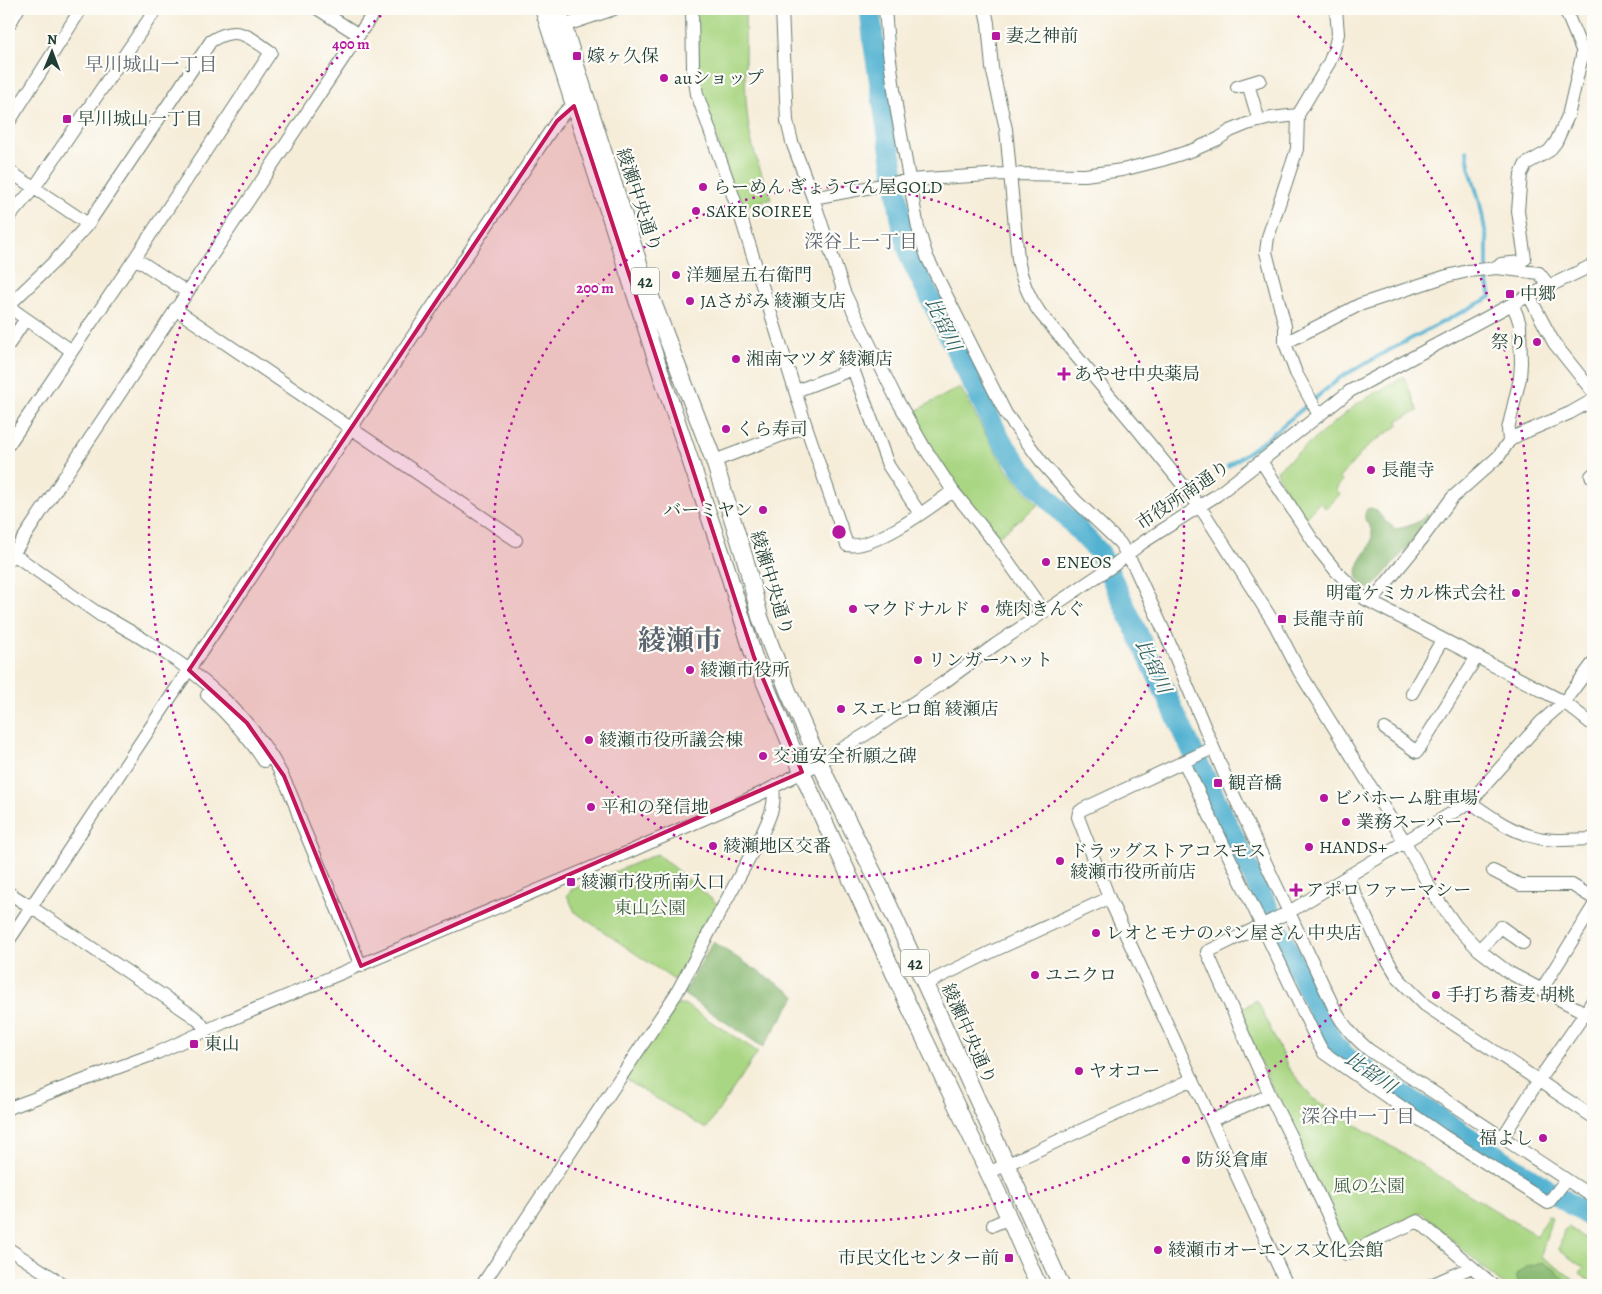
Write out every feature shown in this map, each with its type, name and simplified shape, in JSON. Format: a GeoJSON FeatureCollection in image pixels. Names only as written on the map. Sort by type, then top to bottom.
{"type":"FeatureCollection","features":[{"type":"Feature","properties":{"kind":"main road","name":"綾瀬中央通り"},"geometry":{"type":"LineString","coordinates":[[543,9],[655,356],[727,569],[754,657],[802,772],[908,1004],[1009,1218],[1038,1285]]}},
{"type":"Feature","properties":{"kind":"main road","name":"綾瀬中央通り"},"geometry":{"type":"LineString","coordinates":[[558,9],[643,276],[714,461],[746,562],[763,625],[788,691],[925,984],[1061,1285]]}},
{"type":"Feature","properties":{"kind":"street"},"geometry":{"type":"LineString","coordinates":[[9,25],[18,9]]}},
{"type":"Feature","properties":{"kind":"street"},"geometry":{"type":"LineString","coordinates":[[9,122],[80,9]]}},
{"type":"Feature","properties":{"kind":"street"},"geometry":{"type":"LineString","coordinates":[[9,217],[34,188],[156,9]]}},
{"type":"Feature","properties":{"kind":"street"},"geometry":{"type":"LineString","coordinates":[[318,9],[359,35]]}},
{"type":"Feature","properties":{"kind":"street"},"geometry":{"type":"LineString","coordinates":[[361,966],[301,822],[284,776],[260,739],[227,702],[138,635],[98,613],[10,555],[376,9]]}},
{"type":"Feature","properties":{"kind":"street"},"geometry":{"type":"LineString","coordinates":[[564,26],[614,9]]}},
{"type":"Feature","properties":{"kind":"street"},"geometry":{"type":"LineString","coordinates":[[692,9],[693,68],[697,94],[741,218],[806,426],[847,544],[855,546],[890,533],[953,491]]}},
{"type":"Feature","properties":{"kind":"street"},"geometry":{"type":"LineString","coordinates":[[782,9],[787,121],[792,142],[844,292],[896,398],[924,447],[953,491],[995,543],[1044,612]]}},
{"type":"Feature","properties":{"kind":"street"},"geometry":{"type":"LineString","coordinates":[[885,9],[905,181],[927,257],[1006,414],[1018,433],[1074,500],[1120,543],[1135,568],[1169,642],[1197,756],[1274,918],[1353,1037],[1369,1050],[1503,1137],[1559,1189],[1593,1197]]}},
{"type":"Feature","properties":{"kind":"street"},"geometry":{"type":"LineString","coordinates":[[985,9],[992,68],[1006,129],[1020,274],[1029,297],[1040,313],[1136,426],[1199,506],[1274,623],[1299,671],[1404,842],[1433,893],[1456,926],[1479,950],[1508,972],[1590,1014]]}},
{"type":"Feature","properties":{"kind":"street"},"geometry":{"type":"LineString","coordinates":[[1319,415],[1296,373],[1285,343],[1285,326],[1266,252],[1268,237],[1297,149],[1298,114],[1329,63],[1334,50],[1338,34],[1336,9]]}},
{"type":"Feature","properties":{"kind":"street"},"geometry":{"type":"LineString","coordinates":[[1497,268],[1501,264],[1521,262],[1525,259],[1518,211],[1521,174],[1526,164],[1549,151],[1556,142],[1568,116],[1582,50],[1565,9]]}},
{"type":"Feature","properties":{"kind":"street"},"geometry":{"type":"LineString","coordinates":[[9,444],[72,352],[135,258],[271,52],[245,34],[222,34],[211,41],[88,224],[56,260],[9,306],[25,320],[72,352]]}},
{"type":"Feature","properties":{"kind":"street"},"geometry":{"type":"LineString","coordinates":[[1248,84],[1259,120]]}},
{"type":"Feature","properties":{"kind":"street"},"geometry":{"type":"LineString","coordinates":[[9,940],[557,120],[574,106]]}},
{"type":"Feature","properties":{"kind":"street"},"geometry":{"type":"LineString","coordinates":[[813,198],[905,181],[1011,174],[1085,175],[1122,170],[1193,150],[1218,139],[1230,131],[1259,120],[1298,114]]}},
{"type":"Feature","properties":{"kind":"street"},"geometry":{"type":"LineString","coordinates":[[9,171],[88,224]]}},
{"type":"Feature","properties":{"kind":"street"},"geometry":{"type":"LineString","coordinates":[[135,258],[187,292]]}},
{"type":"Feature","properties":{"kind":"street","name":"市役所南通り"},"geometry":{"type":"LineString","coordinates":[[9,1108],[157,1053],[767,791],[868,733],[1102,573],[1261,461],[1350,391],[1512,304],[1593,265]]}},
{"type":"Feature","properties":{"kind":"street"},"geometry":{"type":"LineString","coordinates":[[1285,343],[1359,305],[1468,271],[1497,268],[1539,273],[1549,286]]}},
{"type":"Feature","properties":{"kind":"street"},"geometry":{"type":"LineString","coordinates":[[1529,296],[1554,343],[1593,392]]}},
{"type":"Feature","properties":{"kind":"street"},"geometry":{"type":"LineString","coordinates":[[1509,441],[1508,429],[1520,378],[1521,363],[1520,326],[1512,304]]}},
{"type":"Feature","properties":{"kind":"street"},"geometry":{"type":"LineString","coordinates":[[175,309],[516,540]]}},
{"type":"Feature","properties":{"kind":"street"},"geometry":{"type":"LineString","coordinates":[[9,344],[25,320]]}},
{"type":"Feature","properties":{"kind":"street"},"geometry":{"type":"LineString","coordinates":[[796,391],[854,369],[888,465],[920,514]]}},
{"type":"Feature","properties":{"kind":"street"},"geometry":{"type":"LineString","coordinates":[[1371,602],[1415,548],[1452,498],[1499,456],[1509,441],[1518,434],[1570,413],[1593,400]]}},
{"type":"Feature","properties":{"kind":"street"},"geometry":{"type":"LineString","coordinates":[[714,461],[806,426]]}},
{"type":"Feature","properties":{"kind":"street"},"geometry":{"type":"LineString","coordinates":[[1261,461],[1319,550],[1336,572],[1365,599],[1564,702],[1593,725]]}},
{"type":"Feature","properties":{"kind":"street"},"geometry":{"type":"LineString","coordinates":[[1412,693],[1442,640]]}},
{"type":"Feature","properties":{"kind":"street"},"geometry":{"type":"LineString","coordinates":[[1385,729],[1417,752],[1476,658]]}},
{"type":"Feature","properties":{"kind":"street"},"geometry":{"type":"LineString","coordinates":[[1493,1285],[1418,1220],[1346,1254],[1308,1170],[1270,1095],[1206,952],[1274,918],[1347,877],[1470,802],[1541,722],[1564,702],[1593,663]]}},
{"type":"Feature","properties":{"kind":"street"},"geometry":{"type":"LineString","coordinates":[[1197,756],[1079,812],[1078,817],[1109,898],[1287,1285]]}},
{"type":"Feature","properties":{"kind":"street"},"geometry":{"type":"LineString","coordinates":[[1197,756],[1228,783],[1319,1045],[1324,1053],[1442,1135],[1548,1204],[1559,1189]]}},
{"type":"Feature","properties":{"kind":"street"},"geometry":{"type":"LineString","coordinates":[[482,1285],[676,994],[762,834],[774,807],[774,798],[767,791]]}},
{"type":"Feature","properties":{"kind":"street"},"geometry":{"type":"LineString","coordinates":[[1470,802],[1501,823],[1523,834],[1540,838],[1593,840]]}},
{"type":"Feature","properties":{"kind":"street"},"geometry":{"type":"LineString","coordinates":[[1493,871],[1520,885],[1572,885],[1593,898]]}},
{"type":"Feature","properties":{"kind":"street"},"geometry":{"type":"LineString","coordinates":[[1347,877],[1382,951],[1400,979],[1425,1005],[1593,1117]]}},
{"type":"Feature","properties":{"kind":"street"},"geometry":{"type":"LineString","coordinates":[[9,894],[193,1016],[206,1031]]}},
{"type":"Feature","properties":{"kind":"street"},"geometry":{"type":"LineString","coordinates":[[925,984],[983,955],[1109,898]]}},
{"type":"Feature","properties":{"kind":"street"},"geometry":{"type":"LineString","coordinates":[[1542,989],[1593,907]]}},
{"type":"Feature","properties":{"kind":"street"},"geometry":{"type":"LineString","coordinates":[[1479,950],[1501,927],[1523,942]]}},
{"type":"Feature","properties":{"kind":"street"},"geometry":{"type":"LineString","coordinates":[[1503,1137],[1538,1081],[1590,1014],[1593,1000]]}},
{"type":"Feature","properties":{"kind":"street"},"geometry":{"type":"LineString","coordinates":[[988,1173],[1193,1079]]}},
{"type":"Feature","properties":{"kind":"street"},"geometry":{"type":"LineString","coordinates":[[1212,1120],[1270,1095]]}},
{"type":"Feature","properties":{"kind":"street"},"geometry":{"type":"LineString","coordinates":[[993,1225],[1009,1218]]}},
{"type":"Feature","properties":{"kind":"street"},"geometry":{"type":"LineString","coordinates":[[9,1249],[64,1285]]}},
{"type":"Feature","properties":{"kind":"street"},"geometry":{"type":"LineString","coordinates":[[1431,1285],[1472,1267]]}},
{"type":"Feature","properties":{"kind":"highlighted area"},"geometry":{"type":"Polygon","coordinates":[[[574,106],[754,657],[802,772],[361,966],[284,776],[247,723],[189,670],[557,121],[574,106]]]}},
{"type":"Feature","properties":{"kind":"green space"},"geometry":{"type":"Polygon","coordinates":[[[695,9],[745,9],[745,84],[749,129],[771,199],[739,208],[699,83],[695,9]]]}},
{"type":"Feature","properties":{"kind":"green space"},"geometry":{"type":"Polygon","coordinates":[[[1404,377],[1418,411],[1398,420],[1399,425],[1369,445],[1339,478],[1342,481],[1336,489],[1340,494],[1326,509],[1320,502],[1304,519],[1280,481],[1277,470],[1358,403],[1404,377]]]}},
{"type":"Feature","properties":{"kind":"green space"},"geometry":{"type":"Polygon","coordinates":[[[960,387],[1007,470],[1038,505],[996,538],[956,485],[910,414],[960,387]]]}},
{"type":"Feature","properties":{"kind":"green space"},"geometry":{"type":"Polygon","coordinates":[[[1367,509],[1376,510],[1385,521],[1396,529],[1413,524],[1427,514],[1430,515],[1410,544],[1375,585],[1372,588],[1366,588],[1358,578],[1357,572],[1360,561],[1370,546],[1372,534],[1365,514],[1367,509]]]}},
{"type":"Feature","properties":{"kind":"green space","name":"東山公園"},"geometry":{"type":"Polygon","coordinates":[[[657,854],[720,906],[677,982],[575,912],[567,895],[571,890],[657,854]]]}},
{"type":"Feature","properties":{"kind":"green space"},"geometry":{"type":"Polygon","coordinates":[[[713,942],[796,996],[763,1047],[683,994],[713,942]]]}},
{"type":"Feature","properties":{"kind":"green space","name":"風の公園"},"geometry":{"type":"Polygon","coordinates":[[[1257,1000],[1288,1067],[1312,1098],[1537,1236],[1548,1215],[1552,1217],[1541,1256],[1582,1285],[1503,1285],[1421,1212],[1352,1247],[1346,1245],[1270,1084],[1238,1010],[1257,1000]]]}},
{"type":"Feature","properties":{"kind":"green space"},"geometry":{"type":"Polygon","coordinates":[[[684,1004],[758,1052],[706,1129],[625,1079],[677,1005],[684,1004]]]}},
{"type":"Feature","properties":{"kind":"green space"},"geometry":{"type":"Polygon","coordinates":[[[1569,1227],[1593,1245],[1593,1283],[1580,1274],[1584,1268],[1559,1250],[1564,1230],[1569,1227]]]}},
{"type":"Feature","properties":{"kind":"green space"},"geometry":{"type":"Polygon","coordinates":[[[1542,1262],[1555,1270],[1569,1285],[1519,1285],[1516,1275],[1526,1267],[1542,1262]]]}},
{"type":"Feature","properties":{"kind":"waterway","name":"比留川"},"geometry":{"type":"LineString","coordinates":[[870,9],[903,231],[911,259],[1000,439],[1024,472],[1100,553],[1200,767],[1334,1045],[1348,1058],[1593,1219]]}},
{"type":"Feature","properties":{"kind":"waterway"},"geometry":{"type":"LineString","coordinates":[[1228,466],[1264,441],[1341,377],[1491,297],[1487,279],[1487,241],[1467,151]]}},
{"type":"Feature","properties":{"kind":"place","name":"妻之神前"},"geometry":{"type":"Point","coordinates":[996,36]}},
{"type":"Feature","properties":{"kind":"place","name":"嫁ヶ久保"},"geometry":{"type":"Point","coordinates":[577,56]}},
{"type":"Feature","properties":{"kind":"place","name":"auショップ"},"geometry":{"type":"Point","coordinates":[664,78]}},
{"type":"Feature","properties":{"kind":"place","name":"早川城山一丁目"},"geometry":{"type":"Point","coordinates":[67,119]}},
{"type":"Feature","properties":{"kind":"place","name":"らーめん ぎょうてん屋GOLD"},"geometry":{"type":"Point","coordinates":[703,187]}},
{"type":"Feature","properties":{"kind":"place","name":"SAKE SOIREE"},"geometry":{"type":"Point","coordinates":[696,211]}},
{"type":"Feature","properties":{"kind":"place","name":"洋麺屋五右衛門"},"geometry":{"type":"Point","coordinates":[676,275]}},
{"type":"Feature","properties":{"kind":"place","name":"中郷"},"geometry":{"type":"Point","coordinates":[1510,294]}},
{"type":"Feature","properties":{"kind":"place","name":"JAさがみ 綾瀬支店"},"geometry":{"type":"Point","coordinates":[690,301]}},
{"type":"Feature","properties":{"kind":"place","name":"祭り"},"geometry":{"type":"Point","coordinates":[1537,342]}},
{"type":"Feature","properties":{"kind":"place","name":"湘南マツダ 綾瀬店"},"geometry":{"type":"Point","coordinates":[736,359]}},
{"type":"Feature","properties":{"kind":"place","name":"あやせ中央薬局"},"geometry":{"type":"Point","coordinates":[1064,374]}},
{"type":"Feature","properties":{"kind":"place","name":"くら寿司"},"geometry":{"type":"Point","coordinates":[726,429]}},
{"type":"Feature","properties":{"kind":"place","name":"長龍寺"},"geometry":{"type":"Point","coordinates":[1371,470]}},
{"type":"Feature","properties":{"kind":"place","name":"バーミヤン"},"geometry":{"type":"Point","coordinates":[763,510]}},
{"type":"Feature","properties":{"kind":"place","name":"ENEOS"},"geometry":{"type":"Point","coordinates":[1046,562]}},
{"type":"Feature","properties":{"kind":"place","name":"明電ケミカル株式会社"},"geometry":{"type":"Point","coordinates":[1516,593]}},
{"type":"Feature","properties":{"kind":"place","name":"マクドナルド"},"geometry":{"type":"Point","coordinates":[853,609]}},
{"type":"Feature","properties":{"kind":"place","name":"焼肉きんぐ"},"geometry":{"type":"Point","coordinates":[985,609]}},
{"type":"Feature","properties":{"kind":"place","name":"長龍寺前"},"geometry":{"type":"Point","coordinates":[1282,619]}},
{"type":"Feature","properties":{"kind":"place","name":"リンガーハット"},"geometry":{"type":"Point","coordinates":[918,660]}},
{"type":"Feature","properties":{"kind":"place","name":"綾瀬市役所"},"geometry":{"type":"Point","coordinates":[690,670]}},
{"type":"Feature","properties":{"kind":"place","name":"スエヒロ館 綾瀬店"},"geometry":{"type":"Point","coordinates":[841,709]}},
{"type":"Feature","properties":{"kind":"place","name":"綾瀬市役所議会棟"},"geometry":{"type":"Point","coordinates":[589,740]}},
{"type":"Feature","properties":{"kind":"place","name":"交通安全祈願之碑"},"geometry":{"type":"Point","coordinates":[763,756]}},
{"type":"Feature","properties":{"kind":"place","name":"観音橋"},"geometry":{"type":"Point","coordinates":[1218,783]}},
{"type":"Feature","properties":{"kind":"place","name":"ビバホーム駐車場"},"geometry":{"type":"Point","coordinates":[1324,798]}},
{"type":"Feature","properties":{"kind":"place","name":"平和の発信地"},"geometry":{"type":"Point","coordinates":[591,807]}},
{"type":"Feature","properties":{"kind":"place","name":"業務スーパー"},"geometry":{"type":"Point","coordinates":[1346,822]}},
{"type":"Feature","properties":{"kind":"place","name":"綾瀬地区交番"},"geometry":{"type":"Point","coordinates":[713,846]}},
{"type":"Feature","properties":{"kind":"place","name":"HANDS+"},"geometry":{"type":"Point","coordinates":[1309,847]}},
{"type":"Feature","properties":{"kind":"place","name":"ドラッグストアコスモス 綾瀬市役所前店"},"geometry":{"type":"Point","coordinates":[1060,861]}},
{"type":"Feature","properties":{"kind":"place","name":"綾瀬市役所南入口"},"geometry":{"type":"Point","coordinates":[571,882]}},
{"type":"Feature","properties":{"kind":"place","name":"アポロ ファーマシー"},"geometry":{"type":"Point","coordinates":[1296,890]}},
{"type":"Feature","properties":{"kind":"place","name":"レオとモナのパン屋さん 中央店"},"geometry":{"type":"Point","coordinates":[1096,933]}},
{"type":"Feature","properties":{"kind":"place","name":"ユニクロ"},"geometry":{"type":"Point","coordinates":[1035,975]}},
{"type":"Feature","properties":{"kind":"place","name":"手打ち蕎麦 胡桃"},"geometry":{"type":"Point","coordinates":[1436,995]}},
{"type":"Feature","properties":{"kind":"place","name":"東山"},"geometry":{"type":"Point","coordinates":[194,1044]}},
{"type":"Feature","properties":{"kind":"place","name":"ヤオコー"},"geometry":{"type":"Point","coordinates":[1079,1071]}},
{"type":"Feature","properties":{"kind":"place","name":"福よし"},"geometry":{"type":"Point","coordinates":[1543,1138]}},
{"type":"Feature","properties":{"kind":"place","name":"防災倉庫"},"geometry":{"type":"Point","coordinates":[1186,1160]}},
{"type":"Feature","properties":{"kind":"place","name":"綾瀬市オーエンス文化会館"},"geometry":{"type":"Point","coordinates":[1158,1250]}},
{"type":"Feature","properties":{"kind":"place","name":"市民文化センター前"},"geometry":{"type":"Point","coordinates":[1009,1258]}},
{"type":"Feature","properties":{"kind":"district","name":"早川城山一丁目"},"geometry":{"type":"Point","coordinates":[151,64]}},
{"type":"Feature","properties":{"kind":"district","name":"深谷上一丁目"},"geometry":{"type":"Point","coordinates":[861,241]}},
{"type":"Feature","properties":{"kind":"district","name":"綾瀬市"},"geometry":{"type":"Point","coordinates":[680,640]}},
{"type":"Feature","properties":{"kind":"district","name":"深谷中一丁目"},"geometry":{"type":"Point","coordinates":[1358,1116]}}]}
